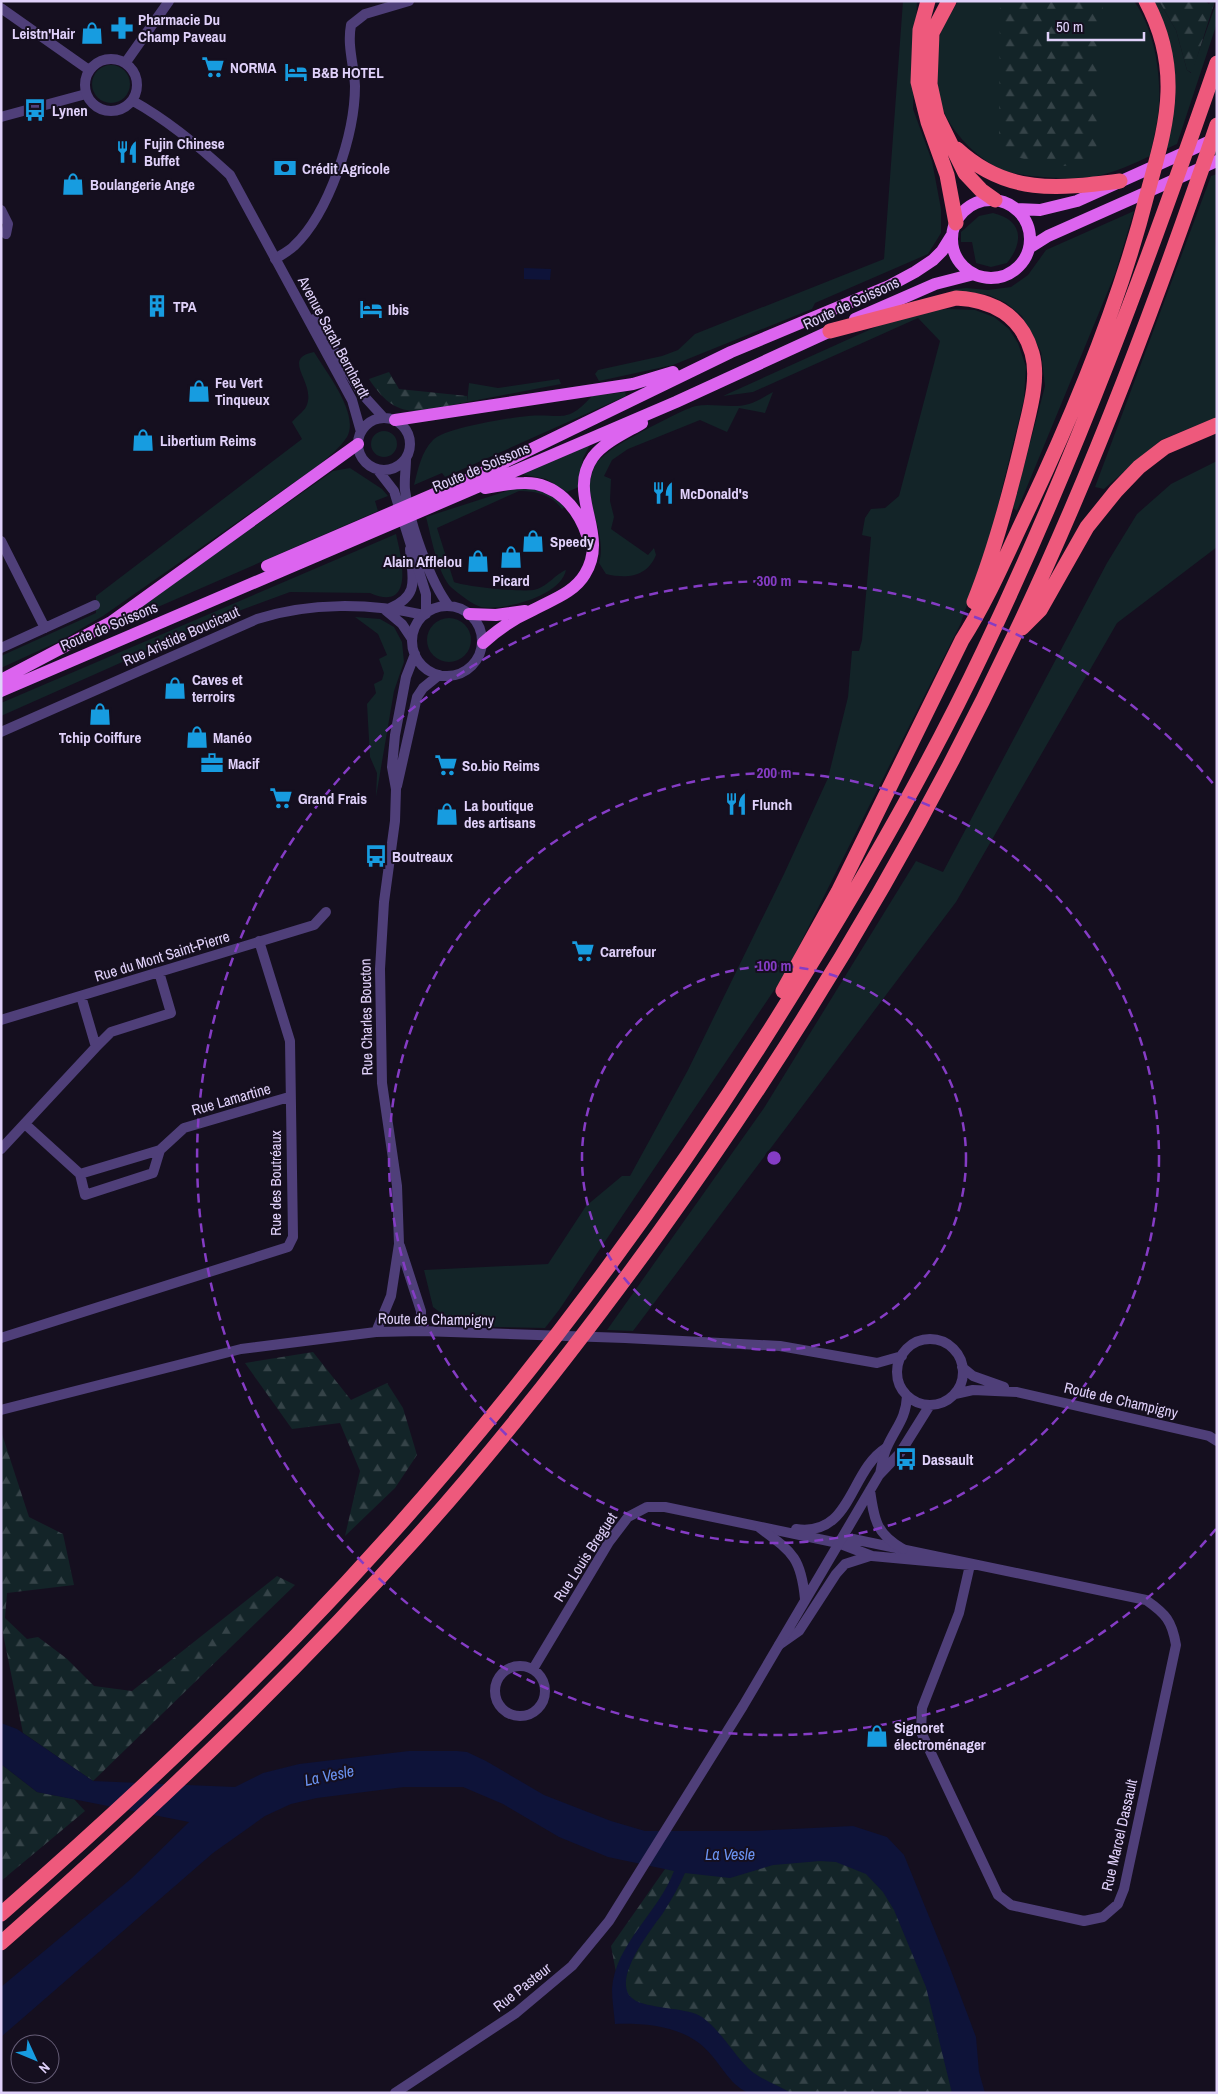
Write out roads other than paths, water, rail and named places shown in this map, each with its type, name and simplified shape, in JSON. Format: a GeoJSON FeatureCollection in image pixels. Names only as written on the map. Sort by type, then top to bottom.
{"type":"FeatureCollection","features":[{"type":"Feature","properties":{"kind":"highway"},"geometry":{"type":"LineString","coordinates":[[928,1],[920,30],[918,82],[928,122],[948,176],[954,229]]}},
{"type":"Feature","properties":{"kind":"highway"},"geometry":{"type":"LineString","coordinates":[[949,1],[932,33],[930,84],[937,116],[971,181],[995,200]]}},
{"type":"Feature","properties":{"kind":"highway"},"geometry":{"type":"LineString","coordinates":[[962,640],[979,614],[1043,478],[1101,338],[1135,240],[1165,124],[1168,92],[1168,70],[1159,28],[1146,1]]}},
{"type":"Feature","properties":{"kind":"highway"},"geometry":{"type":"LineString","coordinates":[[1,1914],[110,1818],[203,1729],[298,1634],[399,1525],[487,1423],[594,1287],[690,1153],[754,1057],[859,886],[916,785],[982,655],[1056,494],[1116,344],[1217,63]]}},
{"type":"Feature","properties":{"kind":"highway"},"geometry":{"type":"LineString","coordinates":[[1,1943],[130,1829],[320,1642],[418,1536],[504,1436],[560,1366],[711,1160],[808,1014],[888,880],[931,801],[1016,634],[1072,508],[1134,358],[1212,159],[1217,125]]}},
{"type":"Feature","properties":{"kind":"highway"},"geometry":{"type":"LineString","coordinates":[[950,143],[970,162],[1004,180],[1053,187],[1120,181]]}},
{"type":"Feature","properties":{"kind":"highway"},"geometry":{"type":"LineString","coordinates":[[754,1057],[780,996],[838,892],[962,640],[990,563],[1030,407],[1034,379],[1033,355],[1026,336],[1008,314],[992,304],[976,299],[956,298],[830,331]]}},
{"type":"Feature","properties":{"kind":"highway"},"geometry":{"type":"LineString","coordinates":[[1016,634],[1040,610],[1087,527],[1116,491],[1139,467],[1165,447],[1217,425]]}},
{"type":"Feature","properties":{"kind":"main road"},"geometry":{"type":"LineString","coordinates":[[1016,209],[1030,210],[1077,201],[1217,138]]}},
{"type":"Feature","properties":{"kind":"main road"},"geometry":{"type":"LineString","coordinates":[[1029,248],[1048,236],[1132,199],[1212,159]]}},
{"type":"Feature","properties":{"kind":"main road"},"geometry":{"type":"LineString","coordinates":[[995,200],[1006,203],[1016,209],[1025,220],[1030,233],[1026,257],[1012,272],[993,278],[974,274],[964,267],[957,258],[953,247],[954,229],[962,213],[972,205],[983,201],[995,200]]}},
{"type":"Feature","properties":{"kind":"main road","name":"Route de Soissons"},"geometry":{"type":"LineString","coordinates":[[1,681],[434,500],[731,352],[906,277],[942,251],[954,229]]}},
{"type":"Feature","properties":{"kind":"main road","name":"Route de Soissons"},"geometry":{"type":"LineString","coordinates":[[434,500],[468,491],[676,402],[935,284],[974,274]]}},
{"type":"Feature","properties":{"kind":"main road"},"geometry":{"type":"LineString","coordinates":[[389,419],[633,384],[731,352]]}},
{"type":"Feature","properties":{"kind":"main road"},"geometry":{"type":"LineString","coordinates":[[482,643],[512,621],[569,591],[585,575],[590,564],[594,541],[583,495],[584,480],[592,457],[607,444],[676,402]]}},
{"type":"Feature","properties":{"kind":"main road"},"geometry":{"type":"LineString","coordinates":[[1,681],[111,622],[360,438]]}},
{"type":"Feature","properties":{"kind":"main road"},"geometry":{"type":"LineString","coordinates":[[468,491],[524,483],[552,488],[571,504],[584,527],[589,543],[590,564]]}},
{"type":"Feature","properties":{"kind":"main road","name":"Route de Soissons"},"geometry":{"type":"LineString","coordinates":[[1,691],[369,527]]}},
{"type":"Feature","properties":{"kind":"main road"},"geometry":{"type":"LineString","coordinates":[[469,614],[496,615],[533,609]]}},
{"type":"Feature","properties":{"kind":"street"},"geometry":{"type":"LineString","coordinates":[[126,62],[168,1]]}},
{"type":"Feature","properties":{"kind":"street"},"geometry":{"type":"LineString","coordinates":[[275,259],[295,245],[316,216],[346,150],[354,86],[349,39],[351,25],[366,14],[408,1]]}},
{"type":"Feature","properties":{"kind":"street"},"geometry":{"type":"LineString","coordinates":[[1,8],[89,70]]}},
{"type":"Feature","properties":{"kind":"street"},"geometry":{"type":"LineString","coordinates":[[106,59],[126,62],[134,70],[138,80],[137,91],[133,101],[124,108],[113,112],[97,107],[86,94],[85,86],[89,70],[97,63],[106,59]]}},
{"type":"Feature","properties":{"kind":"street"},"geometry":{"type":"LineString","coordinates":[[1,117],[86,94]]}},
{"type":"Feature","properties":{"kind":"street","name":"Avenue Sarah Bernhardt"},"geometry":{"type":"LineString","coordinates":[[133,101],[151,111],[201,148],[230,175],[352,400],[360,438]]}},
{"type":"Feature","properties":{"kind":"street"},"geometry":{"type":"LineString","coordinates":[[1,210],[8,224],[6,234]]}},
{"type":"Feature","properties":{"kind":"street","name":"Avenue Sarah Bernhardt"},"geometry":{"type":"LineString","coordinates":[[275,259],[363,395],[389,419]]}},
{"type":"Feature","properties":{"kind":"street"},"geometry":{"type":"LineString","coordinates":[[425,614],[426,594],[394,491],[377,469],[363,460],[360,438],[367,424],[389,419],[402,425],[410,441],[406,459],[407,498],[418,539],[438,590],[449,606]]}},
{"type":"Feature","properties":{"kind":"street"},"geometry":{"type":"LineString","coordinates":[[377,469],[393,468],[406,459]]}},
{"type":"Feature","properties":{"kind":"street"},"geometry":{"type":"LineString","coordinates":[[1,541],[45,628]]}},
{"type":"Feature","properties":{"kind":"street"},"geometry":{"type":"LineString","coordinates":[[409,542],[413,583],[411,592],[407,599],[386,608],[397,618],[412,639]]}},
{"type":"Feature","properties":{"kind":"street"},"geometry":{"type":"LineString","coordinates":[[1,648],[95,605]]}},
{"type":"Feature","properties":{"kind":"street"},"geometry":{"type":"LineString","coordinates":[[449,606],[469,614],[478,624],[482,643],[480,655],[467,670],[449,676],[439,675],[424,668],[415,654],[412,639],[414,630],[425,614],[437,608],[449,606]]}},
{"type":"Feature","properties":{"kind":"street","name":"Rue Aristide Boucicaut"},"geometry":{"type":"LineString","coordinates":[[1,732],[257,619],[297,609],[386,608],[425,614]]}},
{"type":"Feature","properties":{"kind":"street","name":"Rue Charles Boucton"},"geometry":{"type":"LineString","coordinates":[[396,789],[392,766],[395,735],[406,677],[415,654]]}},
{"type":"Feature","properties":{"kind":"street","name":"Rue Charles Boucton"},"geometry":{"type":"LineString","coordinates":[[376,1332],[391,1296],[399,1244],[397,1186],[382,1083],[381,933],[394,830],[396,789],[417,697],[423,688],[439,675]]}},
{"type":"Feature","properties":{"kind":"street","name":"Rue du Mont Saint-Pierre"},"geometry":{"type":"LineString","coordinates":[[1,1020],[314,924],[326,912]]}},
{"type":"Feature","properties":{"kind":"street","name":"Rue des Boutréaux"},"geometry":{"type":"LineString","coordinates":[[1,1338],[270,1255],[288,1247],[292,1237],[290,1041],[259,941]]}},
{"type":"Feature","properties":{"kind":"street"},"geometry":{"type":"LineString","coordinates":[[1,1149],[111,1032],[171,1013],[159,972]]}},
{"type":"Feature","properties":{"kind":"street"},"geometry":{"type":"LineString","coordinates":[[81,996],[96,1047]]}},
{"type":"Feature","properties":{"kind":"street","name":"Rue Lamartine"},"geometry":{"type":"LineString","coordinates":[[80,1174],[160,1150],[184,1128],[290,1097]]}},
{"type":"Feature","properties":{"kind":"street","name":"Rue Lamartine"},"geometry":{"type":"LineString","coordinates":[[25,1124],[80,1174],[85,1196],[153,1173],[160,1150]]}},
{"type":"Feature","properties":{"kind":"street","name":"Rue Charles Boucton"},"geometry":{"type":"LineString","coordinates":[[399,1244],[422,1311],[421,1331]]}},
{"type":"Feature","properties":{"kind":"street","name":"Route de Champigny"},"geometry":{"type":"LineString","coordinates":[[1,1410],[241,1349],[376,1332],[421,1331],[625,1338],[780,1346],[877,1363],[897,1375]]}},
{"type":"Feature","properties":{"kind":"street"},"geometry":{"type":"LineString","coordinates":[[936,1340],[951,1347],[957,1353],[962,1367],[961,1382],[955,1394],[939,1404],[930,1405],[914,1401],[907,1396],[897,1375],[906,1349],[920,1341],[936,1340]]}},
{"type":"Feature","properties":{"kind":"street","name":"Route de Champigny"},"geometry":{"type":"LineString","coordinates":[[877,1363],[902,1356]]}},
{"type":"Feature","properties":{"kind":"street","name":"Route de Champigny"},"geometry":{"type":"LineString","coordinates":[[962,1367],[973,1376],[1016,1392],[1209,1436],[1217,1441]]}},
{"type":"Feature","properties":{"kind":"street","name":"Route de Champigny"},"geometry":{"type":"LineString","coordinates":[[955,1394],[973,1390],[1016,1392]]}},
{"type":"Feature","properties":{"kind":"street"},"geometry":{"type":"LineString","coordinates":[[880,1475],[886,1448],[900,1425],[906,1408],[907,1396]]}},
{"type":"Feature","properties":{"kind":"street"},"geometry":{"type":"LineString","coordinates":[[880,1475],[900,1453],[930,1405]]}},
{"type":"Feature","properties":{"kind":"street"},"geometry":{"type":"LineString","coordinates":[[760,1528],[812,1530],[834,1521],[874,1456],[886,1448]]}},
{"type":"Feature","properties":{"kind":"street","name":"Rue Pasteur"},"geometry":{"type":"LineString","coordinates":[[395,2093],[516,2013],[572,1966],[609,1921],[778,1646],[880,1475]]}},
{"type":"Feature","properties":{"kind":"street"},"geometry":{"type":"LineString","coordinates":[[870,1490],[876,1523],[890,1541],[903,1549]]}},
{"type":"Feature","properties":{"kind":"street","name":"Rue Louis Breguet"},"geometry":{"type":"LineString","coordinates":[[533,1669],[609,1542],[628,1517],[647,1507],[665,1507],[838,1543]]}},
{"type":"Feature","properties":{"kind":"street"},"geometry":{"type":"LineString","coordinates":[[760,1528],[790,1550],[803,1577],[805,1599]]}},
{"type":"Feature","properties":{"kind":"street","name":"Rue Marcel Dassault"},"geometry":{"type":"LineString","coordinates":[[838,1543],[853,1539],[970,1565],[1146,1600],[1162,1612],[1173,1626],[1176,1645],[1124,1889],[1118,1904],[1103,1918],[1084,1921],[1012,1906],[998,1895],[921,1732],[922,1708],[959,1613],[970,1565]]}},
{"type":"Feature","properties":{"kind":"street","name":"Rue Marcel Dassault"},"geometry":{"type":"LineString","coordinates":[[838,1543],[872,1556],[970,1565]]}},
{"type":"Feature","properties":{"kind":"street"},"geometry":{"type":"LineString","coordinates":[[778,1646],[800,1631],[836,1574],[845,1564],[872,1556]]}},
{"type":"Feature","properties":{"kind":"street"},"geometry":{"type":"LineString","coordinates":[[517,1665],[533,1669],[544,1681],[545,1698],[535,1712],[527,1715],[511,1714],[498,1703],[495,1687],[497,1679],[502,1672],[517,1665]]}},
{"type":"Feature","properties":{"kind":"water"},"geometry":{"type":"Polygon","coordinates":[[[524,268],[551,269],[550,280],[524,279],[524,268]]]}},
{"type":"Feature","properties":{"kind":"water","name":"La Vesle"},"geometry":{"type":"Polygon","coordinates":[[[1,1723],[17,1729],[93,1781],[235,1787],[263,1773],[299,1764],[409,1751],[457,1751],[467,1752],[486,1761],[544,1795],[611,1821],[645,1831],[754,1831],[853,1826],[887,1837],[904,1855],[950,1968],[976,2037],[979,2072],[985,2093],[952,2093],[926,1987],[894,1910],[883,1892],[866,1874],[836,1862],[820,1861],[773,1865],[730,1878],[685,1873],[663,1913],[634,1957],[628,1971],[626,1983],[628,1993],[636,2001],[652,2006],[689,2012],[702,2017],[715,2029],[752,2072],[791,2093],[749,2093],[738,2087],[704,2047],[693,2039],[681,2033],[656,2026],[615,2024],[612,1989],[621,1957],[667,1886],[674,1871],[608,1857],[559,1837],[503,1804],[463,1787],[404,1787],[317,1798],[291,1804],[265,1816],[213,1853],[1,2037],[1,1987],[132,1878],[189,1822],[37,1792],[1,1764],[1,1723]]]}},
{"type":"Feature","properties":{"kind":"place","name":"Pharmacie Du Champ Paveau"},"geometry":{"type":"Point","coordinates":[122,28]}},
{"type":"Feature","properties":{"kind":"place","name":"Leistn'Hair"},"geometry":{"type":"Point","coordinates":[92,33]}},
{"type":"Feature","properties":{"kind":"place","name":"NORMA"},"geometry":{"type":"Point","coordinates":[213,67]}},
{"type":"Feature","properties":{"kind":"place","name":"B&B HOTEL"},"geometry":{"type":"Point","coordinates":[296,72]}},
{"type":"Feature","properties":{"kind":"place","name":"Lynen"},"geometry":{"type":"Point","coordinates":[35,110]}},
{"type":"Feature","properties":{"kind":"place","name":"Fujin Chinese Buffet"},"geometry":{"type":"Point","coordinates":[127,152]}},
{"type":"Feature","properties":{"kind":"place","name":"Crédit Agricole"},"geometry":{"type":"Point","coordinates":[285,168]}},
{"type":"Feature","properties":{"kind":"place","name":"Boulangerie Ange"},"geometry":{"type":"Point","coordinates":[73,184]}},
{"type":"Feature","properties":{"kind":"place","name":"TPA"},"geometry":{"type":"Point","coordinates":[157,306]}},
{"type":"Feature","properties":{"kind":"place","name":"Ibis"},"geometry":{"type":"Point","coordinates":[371,309]}},
{"type":"Feature","properties":{"kind":"place","name":"Feu Vert Tinqueux"},"geometry":{"type":"Point","coordinates":[199,391]}},
{"type":"Feature","properties":{"kind":"place","name":"Libertium Reims"},"geometry":{"type":"Point","coordinates":[143,440]}},
{"type":"Feature","properties":{"kind":"place","name":"McDonald's"},"geometry":{"type":"Point","coordinates":[663,493]}},
{"type":"Feature","properties":{"kind":"place","name":"Speedy"},"geometry":{"type":"Point","coordinates":[533,541]}},
{"type":"Feature","properties":{"kind":"place","name":"Picard"},"geometry":{"type":"Point","coordinates":[511,557]}},
{"type":"Feature","properties":{"kind":"place","name":"Alain Afflelou"},"geometry":{"type":"Point","coordinates":[478,561]}},
{"type":"Feature","properties":{"kind":"place","name":"Caves et terroirs"},"geometry":{"type":"Point","coordinates":[175,688]}},
{"type":"Feature","properties":{"kind":"place","name":"Tchip Coiffure"},"geometry":{"type":"Point","coordinates":[100,714]}},
{"type":"Feature","properties":{"kind":"place","name":"Manéo"},"geometry":{"type":"Point","coordinates":[197,737]}},
{"type":"Feature","properties":{"kind":"place","name":"Macif"},"geometry":{"type":"Point","coordinates":[212,763]}},
{"type":"Feature","properties":{"kind":"place","name":"So.bio Reims"},"geometry":{"type":"Point","coordinates":[446,765]}},
{"type":"Feature","properties":{"kind":"place","name":"Grand Frais"},"geometry":{"type":"Point","coordinates":[281,798]}},
{"type":"Feature","properties":{"kind":"place","name":"Flunch"},"geometry":{"type":"Point","coordinates":[736,804]}},
{"type":"Feature","properties":{"kind":"place","name":"La boutique des artisans"},"geometry":{"type":"Point","coordinates":[447,814]}},
{"type":"Feature","properties":{"kind":"place","name":"Boutreaux"},"geometry":{"type":"Point","coordinates":[376,856]}},
{"type":"Feature","properties":{"kind":"place","name":"Carrefour"},"geometry":{"type":"Point","coordinates":[583,951]}},
{"type":"Feature","properties":{"kind":"place","name":"Dassault"},"geometry":{"type":"Point","coordinates":[906,1459]}},
{"type":"Feature","properties":{"kind":"place","name":"Signoret électroménager"},"geometry":{"type":"Point","coordinates":[877,1736]}}]}
